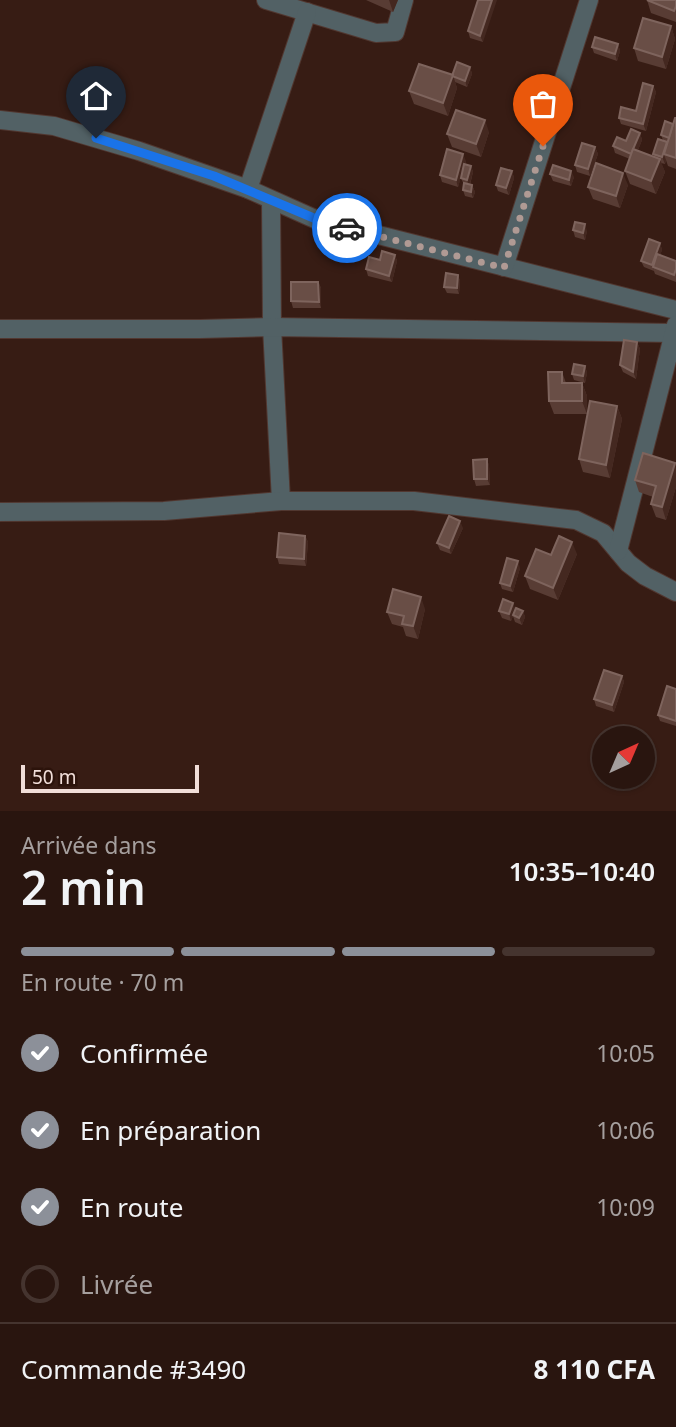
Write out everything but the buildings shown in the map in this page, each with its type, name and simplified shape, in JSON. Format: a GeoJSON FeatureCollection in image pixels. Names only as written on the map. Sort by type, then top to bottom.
{"type":"FeatureCollection","features":[{"type":"Feature","properties":{"kind":"street"},"geometry":{"type":"LineString","coordinates":[[266,0],[376,33],[395,32],[404,0]]}},
{"type":"Feature","properties":{"kind":"street"},"geometry":{"type":"LineString","coordinates":[[504,268],[589,0]]}},
{"type":"Feature","properties":{"kind":"street"},"geometry":{"type":"LineString","coordinates":[[247,189],[307,12]]}},
{"type":"Feature","properties":{"kind":"street"},"geometry":{"type":"LineString","coordinates":[[0,120],[54,126],[139,151],[247,189],[316,219],[676,310]]}},
{"type":"Feature","properties":{"kind":"street"},"geometry":{"type":"LineString","coordinates":[[271,200],[272,327],[281,501]]}},
{"type":"Feature","properties":{"kind":"street"},"geometry":{"type":"LineString","coordinates":[[0,329],[675,329],[618,551]]}},
{"type":"Feature","properties":{"kind":"street"},"geometry":{"type":"LineString","coordinates":[[0,512],[164,511],[281,501],[414,501],[576,520],[603,533],[628,563],[645,576],[676,592]]}},
{"type":"Feature","properties":{"kind":"way so far"},"geometry":{"type":"LineString","coordinates":[[347,228],[504,268],[543,146]]}},
{"type":"Feature","properties":{"kind":"route"},"geometry":{"type":"LineString","coordinates":[[96,138],[214,176],[316,219],[347,228]]}}]}
